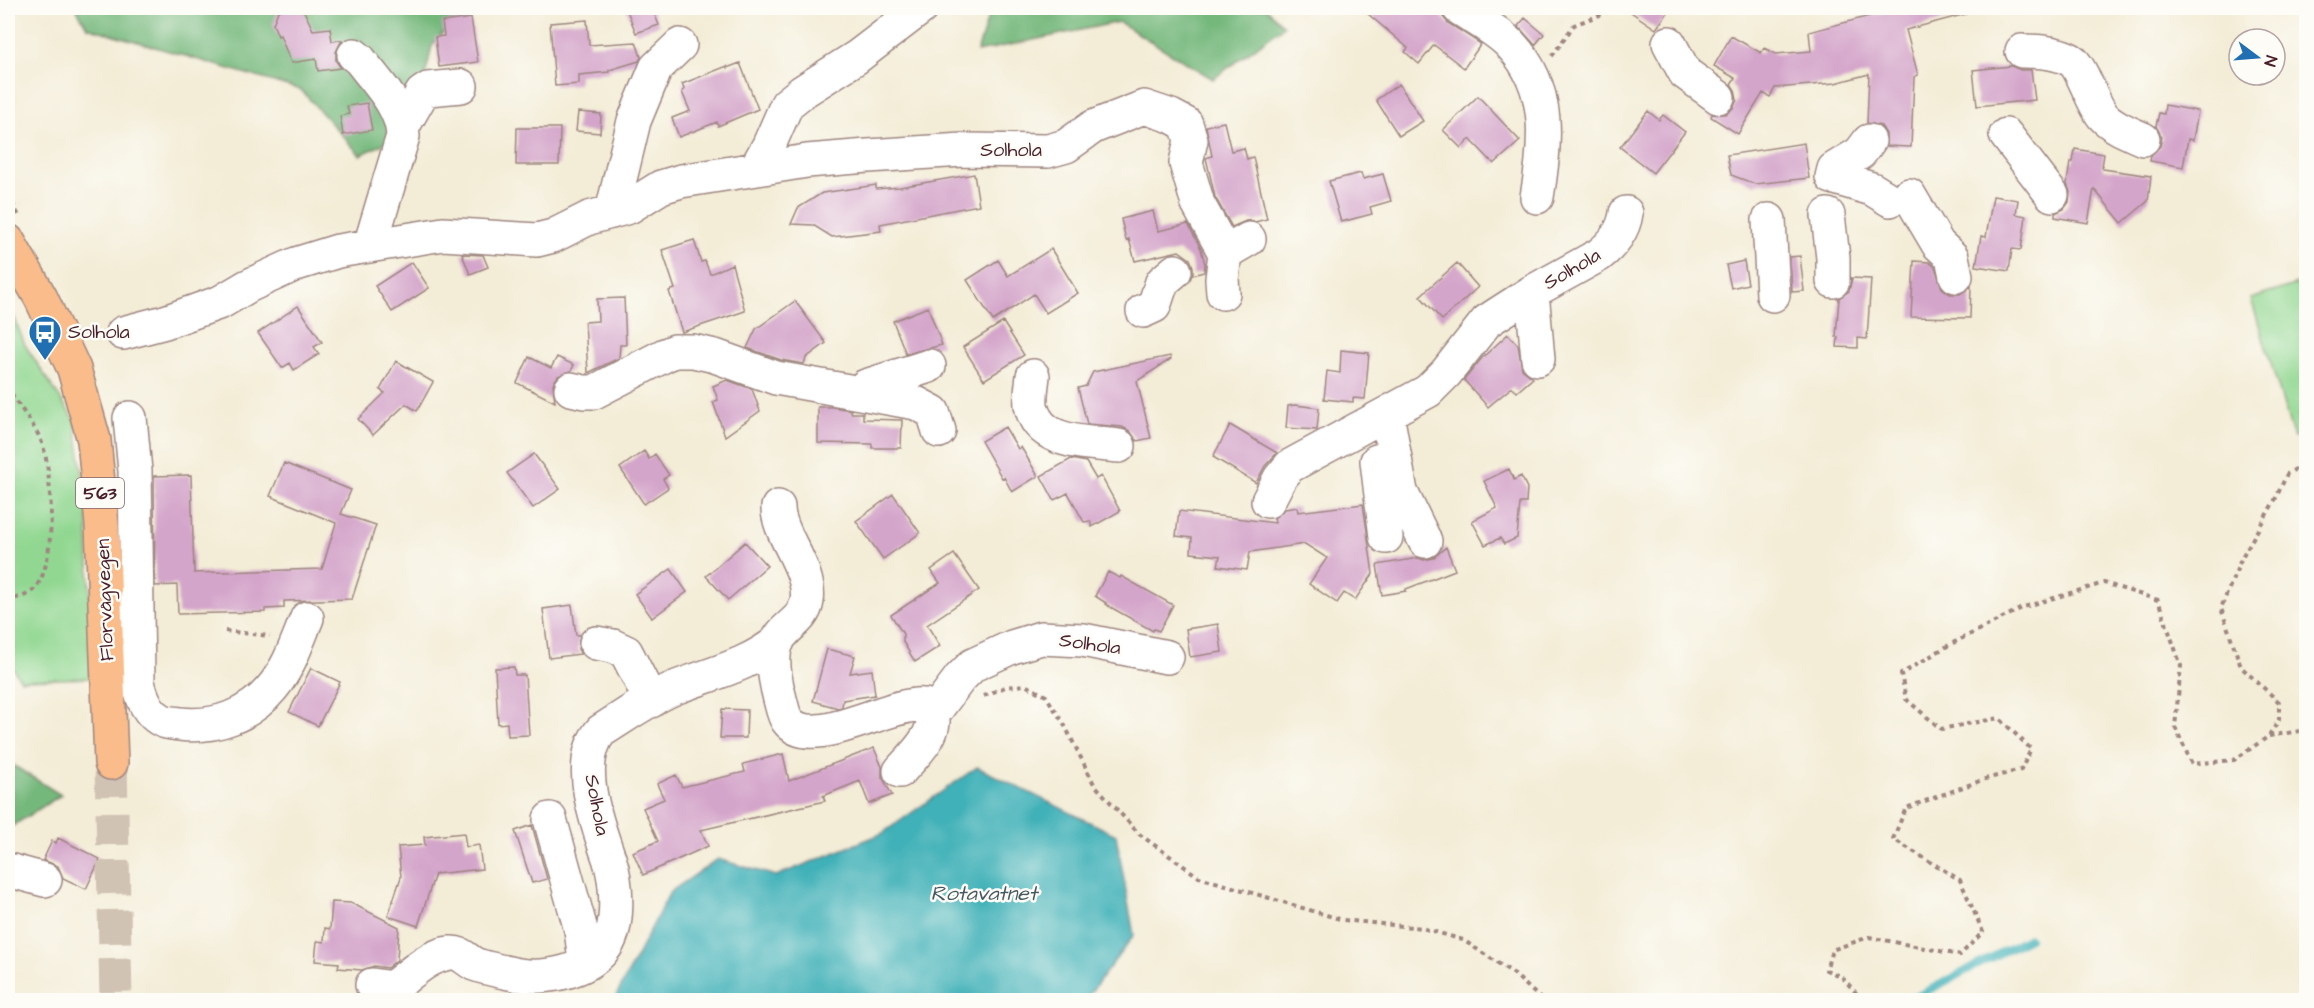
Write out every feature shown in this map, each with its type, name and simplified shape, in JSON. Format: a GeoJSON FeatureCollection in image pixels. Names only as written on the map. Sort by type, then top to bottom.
{"type":"FeatureCollection","features":[{"type":"Feature","properties":{"kind":"main road","name":"Florvågvegen"},"geometry":{"type":"LineString","coordinates":[[8,241],[41,298],[74,369],[94,440],[103,536],[111,763]]}},
{"type":"Feature","properties":{"kind":"lane"},"geometry":{"type":"LineString","coordinates":[[756,168],[787,104],[857,57],[921,8]]}},
{"type":"Feature","properties":{"kind":"lane"},"geometry":{"type":"LineString","coordinates":[[1459,8],[1510,44],[1534,79],[1545,134],[1545,154],[1537,197]]}},
{"type":"Feature","properties":{"kind":"lane"},"geometry":{"type":"LineString","coordinates":[[1669,43],[1685,73],[1718,97]]}},
{"type":"Feature","properties":{"kind":"lane"},"geometry":{"type":"LineString","coordinates":[[612,212],[634,121],[647,89],[656,68],[680,45]]}},
{"type":"Feature","properties":{"kind":"lane"},"geometry":{"type":"LineString","coordinates":[[2022,51],[2040,51],[2072,61],[2104,117],[2143,139]]}},
{"type":"Feature","properties":{"kind":"lane"},"geometry":{"type":"LineString","coordinates":[[354,55],[392,102],[403,136],[370,246]]}},
{"type":"Feature","properties":{"kind":"lane"},"geometry":{"type":"LineString","coordinates":[[402,128],[422,93],[428,89],[461,86]]}},
{"type":"Feature","properties":{"kind":"lane","name":"Solhola"},"geometry":{"type":"LineString","coordinates":[[123,333],[165,322],[221,302],[248,286],[296,264],[338,251],[442,234],[537,240],[553,236],[589,218],[629,207],[661,187],[681,181],[756,168],[807,161],[939,151],[1003,149],[1048,151],[1066,146],[1093,127],[1144,107],[1186,124],[1191,140],[1186,163],[1198,204],[1237,246],[1222,279],[1223,293]]}},
{"type":"Feature","properties":{"kind":"lane"},"geometry":{"type":"LineString","coordinates":[[2009,139],[2052,195]]}},
{"type":"Feature","properties":{"kind":"lane"},"geometry":{"type":"LineString","coordinates":[[1869,141],[1860,153],[1834,169],[1832,177],[1900,197],[1926,220],[1938,244],[1952,256],[1956,276]]}},
{"type":"Feature","properties":{"kind":"lane","name":"Solhola"},"geometry":{"type":"LineString","coordinates":[[1268,501],[1280,478],[1290,466],[1369,416],[1428,391],[1487,321],[1609,247],[1623,226],[1626,213]]}},
{"type":"Feature","properties":{"kind":"lane"},"geometry":{"type":"LineString","coordinates":[[1828,215],[1833,281]]}},
{"type":"Feature","properties":{"kind":"lane"},"geometry":{"type":"LineString","coordinates":[[1769,220],[1773,296]]}},
{"type":"Feature","properties":{"kind":"lane"},"geometry":{"type":"LineString","coordinates":[[1143,311],[1154,306],[1162,282],[1175,271]]}},
{"type":"Feature","properties":{"kind":"lane","name":"Solhola"},"geometry":{"type":"LineString","coordinates":[[1532,292],[1538,359]]}},
{"type":"Feature","properties":{"kind":"lane"},"geometry":{"type":"LineString","coordinates":[[571,389],[594,392],[675,351],[693,351],[715,356],[776,378],[864,393],[926,407],[937,419],[939,431]]}},
{"type":"Feature","properties":{"kind":"lane"},"geometry":{"type":"LineString","coordinates":[[864,393],[866,386],[929,366]]}},
{"type":"Feature","properties":{"kind":"lane"},"geometry":{"type":"LineString","coordinates":[[1033,376],[1031,404],[1037,422],[1046,430],[1058,438],[1119,446]]}},
{"type":"Feature","properties":{"kind":"lane"},"geometry":{"type":"LineString","coordinates":[[1369,416],[1386,537]]}},
{"type":"Feature","properties":{"kind":"lane"},"geometry":{"type":"LineString","coordinates":[[1369,416],[1401,492],[1425,541]]}},
{"type":"Feature","properties":{"kind":"lane"},"geometry":{"type":"LineString","coordinates":[[130,418],[135,471],[138,682],[147,705],[157,718],[189,725],[207,724],[228,720],[257,703],[282,674],[307,618]]}},
{"type":"Feature","properties":{"kind":"lane","name":"Solhola"},"geometry":{"type":"LineString","coordinates":[[372,985],[392,988],[422,966],[448,953],[459,954],[474,964],[520,975],[552,975],[577,968],[603,951],[610,937],[615,909],[613,869],[598,825],[591,793],[591,747],[601,731],[651,701],[676,687],[702,679],[750,658],[778,641],[801,616],[807,601],[807,587],[794,548],[777,514],[778,507]]}},
{"type":"Feature","properties":{"kind":"lane","name":"Solhola"},"geometry":{"type":"LineString","coordinates":[[900,771],[926,739],[934,722],[933,714],[960,678],[973,665],[1012,647],[1041,638],[1083,640],[1167,657]]}},
{"type":"Feature","properties":{"kind":"lane"},"geometry":{"type":"LineString","coordinates":[[778,641],[775,663],[778,692],[788,721],[796,729],[817,732],[904,705],[925,705],[933,714]]}},
{"type":"Feature","properties":{"kind":"lane"},"geometry":{"type":"LineString","coordinates":[[596,643],[613,646],[626,652],[651,701]]}},
{"type":"Feature","properties":{"kind":"lane"},"geometry":{"type":"LineString","coordinates":[[550,819],[576,910],[584,953],[589,961]]}},
{"type":"Feature","properties":{"kind":"lane"},"geometry":{"type":"LineString","coordinates":[[8,870],[45,880]]}},
{"type":"Feature","properties":{"kind":"path"},"geometry":{"type":"LineString","coordinates":[[1534,79],[1574,26],[1610,11]]}},
{"type":"Feature","properties":{"kind":"path"},"geometry":{"type":"LineString","coordinates":[[8,386],[43,445],[49,483],[51,540],[46,567],[34,590],[21,597],[8,599]]}},
{"type":"Feature","properties":{"kind":"path"},"geometry":{"type":"LineString","coordinates":[[1851,1000],[1857,994],[1842,977],[1826,970],[1832,950],[1869,937],[1960,955],[1983,932],[1960,880],[1893,839],[1906,808],[1985,779],[2021,770],[2031,749],[1999,718],[1941,729],[1906,699],[1901,674],[1949,645],[2024,607],[2104,583],[2158,600],[2181,666],[2175,727],[2192,764],[2234,760],[2269,736],[2279,720],[2278,702],[2241,668],[2221,608],[2242,557],[2276,500],[2287,474],[2307,463]]}},
{"type":"Feature","properties":{"kind":"path"},"geometry":{"type":"LineString","coordinates":[[225,632],[271,637]]}},
{"type":"Feature","properties":{"kind":"path"},"geometry":{"type":"LineString","coordinates":[[983,696],[1005,687],[1025,685],[1046,696],[1064,724],[1094,784],[1139,834],[1199,877],[1343,920],[1422,928],[1463,940],[1513,973],[1542,1000]]}},
{"type":"Feature","properties":{"kind":"path"},"geometry":{"type":"LineString","coordinates":[[2269,736],[2307,730]]}},
{"type":"Feature","properties":{"kind":"green space"},"geometry":{"type":"Polygon","coordinates":[[[76,8],[463,8],[432,46],[413,130],[360,155],[301,90],[87,27],[76,8]]]}},
{"type":"Feature","properties":{"kind":"green space"},"geometry":{"type":"Polygon","coordinates":[[[991,8],[1266,8],[1284,26],[1213,79],[1119,22],[977,52],[991,8]]]}},
{"type":"Feature","properties":{"kind":"green space"},"geometry":{"type":"Polygon","coordinates":[[[2306,281],[2306,434],[2294,438],[2251,299],[2306,281]]]}},
{"type":"Feature","properties":{"kind":"green space"},"geometry":{"type":"Polygon","coordinates":[[[8,302],[25,345],[75,421],[87,504],[93,678],[21,680],[8,662],[8,302]]]}},
{"type":"Feature","properties":{"kind":"green space"},"geometry":{"type":"Polygon","coordinates":[[[8,762],[61,795],[8,829],[8,762]]]}},
{"type":"Feature","properties":{"kind":"water","name":"Rotavatnet"},"geometry":{"type":"Polygon","coordinates":[[[977,767],[1116,835],[1134,935],[1085,1000],[614,1000],[670,892],[718,859],[776,876],[881,834],[977,767]]]}},
{"type":"Feature","properties":{"kind":"building"},"geometry":{"type":"Polygon","coordinates":[[[286,8],[304,11],[313,30],[330,28],[332,41],[342,40],[336,52],[336,61],[341,68],[318,71],[316,59],[291,63],[273,24],[278,11],[286,8]]]}},
{"type":"Feature","properties":{"kind":"building"},"geometry":{"type":"Polygon","coordinates":[[[626,8],[652,8],[659,25],[636,33],[626,8]]]}},
{"type":"Feature","properties":{"kind":"building"},"geometry":{"type":"Polygon","coordinates":[[[1361,8],[1440,8],[1448,23],[1481,44],[1464,68],[1434,45],[1419,64],[1405,52],[1408,48],[1361,8]]]}},
{"type":"Feature","properties":{"kind":"building"},"geometry":{"type":"Polygon","coordinates":[[[1625,8],[1671,8],[1656,29],[1625,8]]]}},
{"type":"Feature","properties":{"kind":"building"},"geometry":{"type":"Polygon","coordinates":[[[1900,8],[1965,8],[1966,14],[1906,30],[1918,75],[1914,77],[1911,147],[1886,146],[1886,134],[1881,126],[1867,123],[1869,74],[1835,83],[1775,88],[1770,97],[1763,93],[1738,134],[1711,117],[1712,114],[1726,114],[1737,100],[1731,84],[1735,78],[1714,66],[1731,36],[1761,53],[1764,48],[1776,54],[1811,51],[1809,32],[1900,8]]]}},
{"type":"Feature","properties":{"kind":"building"},"geometry":{"type":"Polygon","coordinates":[[[471,18],[478,62],[439,67],[435,37],[444,36],[442,22],[471,18]]]}},
{"type":"Feature","properties":{"kind":"building"},"geometry":{"type":"Polygon","coordinates":[[[1525,18],[1544,34],[1535,45],[1518,26],[1525,18]]]}},
{"type":"Feature","properties":{"kind":"building"},"geometry":{"type":"Polygon","coordinates":[[[587,20],[589,45],[636,42],[641,57],[639,61],[609,70],[609,72],[579,75],[579,84],[555,86],[550,23],[587,20]]]}},
{"type":"Feature","properties":{"kind":"building"},"geometry":{"type":"Polygon","coordinates":[[[740,63],[758,109],[718,126],[717,122],[679,137],[672,118],[690,111],[682,92],[684,89],[682,84],[740,63]]]}},
{"type":"Feature","properties":{"kind":"building"},"geometry":{"type":"Polygon","coordinates":[[[2011,66],[2021,70],[2031,70],[2035,100],[1977,106],[1973,70],[2011,66]]]}},
{"type":"Feature","properties":{"kind":"building"},"geometry":{"type":"Polygon","coordinates":[[[1399,84],[1423,121],[1399,136],[1376,100],[1399,84]]]}},
{"type":"Feature","properties":{"kind":"building"},"geometry":{"type":"Polygon","coordinates":[[[1478,96],[1520,141],[1494,164],[1470,139],[1461,148],[1443,130],[1478,96]]]}},
{"type":"Feature","properties":{"kind":"building"},"geometry":{"type":"Polygon","coordinates":[[[367,103],[372,130],[343,135],[340,116],[349,114],[347,106],[367,103]]]}},
{"type":"Feature","properties":{"kind":"building"},"geometry":{"type":"Polygon","coordinates":[[[2165,105],[2198,111],[2193,140],[2188,139],[2183,167],[2150,161],[2151,155],[2160,146],[2162,137],[2156,126],[2159,113],[2164,114],[2165,105]]]}},
{"type":"Feature","properties":{"kind":"building"},"geometry":{"type":"Polygon","coordinates":[[[1648,111],[1659,120],[1663,115],[1685,132],[1653,173],[1620,147],[1648,111]]]}},
{"type":"Feature","properties":{"kind":"building"},"geometry":{"type":"Polygon","coordinates":[[[578,112],[601,114],[600,133],[576,131],[578,112]]]}},
{"type":"Feature","properties":{"kind":"building"},"geometry":{"type":"Polygon","coordinates":[[[1224,122],[1231,151],[1244,148],[1247,159],[1253,157],[1267,219],[1255,222],[1248,220],[1232,227],[1215,197],[1206,158],[1212,156],[1206,126],[1224,122]]]}},
{"type":"Feature","properties":{"kind":"building"},"geometry":{"type":"Polygon","coordinates":[[[517,128],[560,128],[559,165],[516,165],[517,128]]]}},
{"type":"Feature","properties":{"kind":"building"},"geometry":{"type":"Polygon","coordinates":[[[1804,143],[1809,178],[1755,184],[1731,175],[1727,155],[1804,143]]]}},
{"type":"Feature","properties":{"kind":"building"},"geometry":{"type":"Polygon","coordinates":[[[2075,149],[2104,154],[2103,169],[2151,176],[2148,201],[2122,223],[2094,189],[2088,223],[2055,217],[2055,213],[2064,209],[2069,202],[2070,192],[2067,184],[2070,162],[2073,162],[2075,149]]]}},
{"type":"Feature","properties":{"kind":"building"},"geometry":{"type":"Polygon","coordinates":[[[1361,173],[1363,179],[1383,174],[1391,201],[1370,207],[1372,214],[1341,222],[1329,181],[1361,173]]]}},
{"type":"Feature","properties":{"kind":"building"},"geometry":{"type":"Polygon","coordinates":[[[974,174],[979,205],[880,224],[881,231],[832,237],[813,225],[791,224],[798,208],[822,193],[876,185],[876,189],[900,187],[974,174]]]}},
{"type":"Feature","properties":{"kind":"building"},"geometry":{"type":"Polygon","coordinates":[[[1993,196],[2018,200],[2016,214],[2026,216],[2021,250],[2012,249],[2009,271],[1976,266],[1981,236],[1986,237],[1993,196]]]}},
{"type":"Feature","properties":{"kind":"building"},"geometry":{"type":"Polygon","coordinates":[[[1153,211],[1158,231],[1188,224],[1201,249],[1205,264],[1204,272],[1193,275],[1190,259],[1179,251],[1135,261],[1129,239],[1126,240],[1121,219],[1153,211]]]}},
{"type":"Feature","properties":{"kind":"building"},"geometry":{"type":"Polygon","coordinates":[[[694,240],[701,262],[705,261],[710,274],[732,264],[745,311],[682,332],[669,291],[675,289],[662,250],[694,240]]]}},
{"type":"Feature","properties":{"kind":"building"},"geometry":{"type":"Polygon","coordinates":[[[1051,249],[1078,293],[1046,313],[1034,294],[993,321],[967,280],[998,260],[1008,276],[1051,249]]]}},
{"type":"Feature","properties":{"kind":"building"},"geometry":{"type":"Polygon","coordinates":[[[462,254],[483,255],[488,267],[470,274],[462,254]]]}},
{"type":"Feature","properties":{"kind":"building"},"geometry":{"type":"Polygon","coordinates":[[[1800,256],[1804,291],[1792,292],[1790,257],[1800,256]]]}},
{"type":"Feature","properties":{"kind":"building"},"geometry":{"type":"Polygon","coordinates":[[[1744,261],[1748,284],[1731,288],[1726,265],[1744,261]]]}},
{"type":"Feature","properties":{"kind":"building"},"geometry":{"type":"Polygon","coordinates":[[[1914,261],[1929,262],[1935,267],[1942,288],[1950,294],[1960,294],[1971,286],[1970,318],[1911,317],[1914,261]]]}},
{"type":"Feature","properties":{"kind":"building"},"geometry":{"type":"Polygon","coordinates":[[[412,262],[429,288],[392,312],[375,286],[412,262]]]}},
{"type":"Feature","properties":{"kind":"building"},"geometry":{"type":"Polygon","coordinates":[[[1457,263],[1478,287],[1442,320],[1420,296],[1457,263]]]}},
{"type":"Feature","properties":{"kind":"building"},"geometry":{"type":"Polygon","coordinates":[[[1852,278],[1871,279],[1867,339],[1858,338],[1858,348],[1837,347],[1839,298],[1849,291],[1852,278]]]}},
{"type":"Feature","properties":{"kind":"building"},"geometry":{"type":"Polygon","coordinates":[[[624,298],[626,345],[620,345],[619,358],[588,373],[585,322],[598,321],[597,299],[624,298]]]}},
{"type":"Feature","properties":{"kind":"building"},"geometry":{"type":"Polygon","coordinates":[[[795,301],[826,343],[806,358],[804,364],[781,360],[747,348],[756,329],[795,301]]]}},
{"type":"Feature","properties":{"kind":"building"},"geometry":{"type":"Polygon","coordinates":[[[298,306],[322,342],[314,347],[319,354],[294,370],[290,363],[282,368],[258,333],[298,306]]]}},
{"type":"Feature","properties":{"kind":"building"},"geometry":{"type":"Polygon","coordinates":[[[928,307],[942,345],[906,354],[893,321],[928,307]]]}},
{"type":"Feature","properties":{"kind":"building"},"geometry":{"type":"Polygon","coordinates":[[[1003,322],[1024,355],[984,380],[963,347],[1003,322]]]}},
{"type":"Feature","properties":{"kind":"building"},"geometry":{"type":"Polygon","coordinates":[[[1508,334],[1518,345],[1522,369],[1533,378],[1517,392],[1512,387],[1488,407],[1464,380],[1482,358],[1508,334]]]}},
{"type":"Feature","properties":{"kind":"building"},"geometry":{"type":"Polygon","coordinates":[[[1341,350],[1369,353],[1365,399],[1353,398],[1353,402],[1324,399],[1327,371],[1340,373],[1341,350]]]}},
{"type":"Feature","properties":{"kind":"building"},"geometry":{"type":"Polygon","coordinates":[[[1170,356],[1171,359],[1137,381],[1151,438],[1137,441],[1130,431],[1122,427],[1087,424],[1078,388],[1086,386],[1093,372],[1170,356]]]}},
{"type":"Feature","properties":{"kind":"building"},"geometry":{"type":"Polygon","coordinates":[[[529,357],[551,368],[557,357],[574,365],[571,371],[558,376],[553,384],[555,402],[517,383],[529,357]]]}},
{"type":"Feature","properties":{"kind":"building"},"geometry":{"type":"Polygon","coordinates":[[[396,361],[433,382],[417,411],[406,404],[373,435],[358,419],[385,393],[380,390],[396,361]]]}},
{"type":"Feature","properties":{"kind":"building"},"geometry":{"type":"Polygon","coordinates":[[[727,380],[752,389],[760,411],[725,436],[713,402],[718,400],[713,386],[727,380]]]}},
{"type":"Feature","properties":{"kind":"building"},"geometry":{"type":"Polygon","coordinates":[[[1288,406],[1319,408],[1317,430],[1286,428],[1288,406]]]}},
{"type":"Feature","properties":{"kind":"building"},"geometry":{"type":"Polygon","coordinates":[[[818,407],[832,407],[851,410],[851,413],[863,413],[863,419],[902,420],[901,448],[872,448],[872,444],[818,443],[818,407]]]}},
{"type":"Feature","properties":{"kind":"building"},"geometry":{"type":"Polygon","coordinates":[[[1230,425],[1277,453],[1265,466],[1256,483],[1213,457],[1230,425]]]}},
{"type":"Feature","properties":{"kind":"building"},"geometry":{"type":"Polygon","coordinates":[[[1005,427],[1018,449],[1021,447],[1038,476],[1012,492],[981,441],[1005,427]]]}},
{"type":"Feature","properties":{"kind":"building"},"geometry":{"type":"Polygon","coordinates":[[[644,451],[649,459],[655,454],[669,475],[663,479],[668,488],[644,504],[620,468],[644,451]]]}},
{"type":"Feature","properties":{"kind":"building"},"geometry":{"type":"Polygon","coordinates":[[[534,454],[560,489],[533,508],[507,473],[534,454]]]}},
{"type":"Feature","properties":{"kind":"building"},"geometry":{"type":"Polygon","coordinates":[[[1071,459],[1086,462],[1096,479],[1101,476],[1120,511],[1092,527],[1090,521],[1084,522],[1068,493],[1054,500],[1041,476],[1071,459]]]}},
{"type":"Feature","properties":{"kind":"building"},"geometry":{"type":"Polygon","coordinates":[[[284,463],[351,490],[341,514],[376,525],[352,599],[284,601],[284,608],[265,609],[265,612],[178,614],[177,585],[155,586],[154,476],[191,475],[194,573],[322,569],[336,523],[270,496],[284,463]]]}},
{"type":"Feature","properties":{"kind":"building"},"geometry":{"type":"Polygon","coordinates":[[[1509,469],[1514,480],[1521,476],[1527,488],[1526,503],[1520,503],[1517,538],[1504,544],[1500,538],[1485,545],[1472,521],[1497,508],[1484,481],[1509,469]]]}},
{"type":"Feature","properties":{"kind":"building"},"geometry":{"type":"Polygon","coordinates":[[[893,494],[920,533],[883,559],[856,521],[893,494]]]}},
{"type":"Feature","properties":{"kind":"building"},"geometry":{"type":"Polygon","coordinates":[[[1363,504],[1373,574],[1355,600],[1344,593],[1337,603],[1309,584],[1327,558],[1305,544],[1250,552],[1247,570],[1218,566],[1220,556],[1191,553],[1192,538],[1176,536],[1179,511],[1275,523],[1274,518],[1285,509],[1297,507],[1298,512],[1363,504]]]}},
{"type":"Feature","properties":{"kind":"building"},"geometry":{"type":"Polygon","coordinates":[[[745,542],[767,566],[728,600],[706,576],[745,542]]]}},
{"type":"Feature","properties":{"kind":"building"},"geometry":{"type":"Polygon","coordinates":[[[1446,547],[1455,570],[1406,589],[1406,591],[1382,595],[1377,565],[1418,558],[1424,560],[1433,558],[1446,547]]]}},
{"type":"Feature","properties":{"kind":"building"},"geometry":{"type":"Polygon","coordinates":[[[954,554],[979,590],[927,625],[940,646],[915,662],[903,642],[903,634],[891,615],[940,583],[931,570],[954,554]]]}},
{"type":"Feature","properties":{"kind":"building"},"geometry":{"type":"Polygon","coordinates":[[[671,569],[687,592],[652,618],[635,594],[671,569]]]}},
{"type":"Feature","properties":{"kind":"building"},"geometry":{"type":"Polygon","coordinates":[[[1108,572],[1120,578],[1121,576],[1173,605],[1159,631],[1154,629],[1153,631],[1095,596],[1108,572]]]}},
{"type":"Feature","properties":{"kind":"building"},"geometry":{"type":"Polygon","coordinates":[[[572,605],[576,635],[580,635],[578,649],[581,654],[549,658],[543,609],[572,605]]]}},
{"type":"Feature","properties":{"kind":"building"},"geometry":{"type":"Polygon","coordinates":[[[1218,624],[1222,652],[1190,657],[1186,629],[1218,624]]]}},
{"type":"Feature","properties":{"kind":"building"},"geometry":{"type":"Polygon","coordinates":[[[827,649],[855,656],[850,673],[872,670],[875,695],[843,700],[842,707],[838,708],[813,701],[827,649]]]}},
{"type":"Feature","properties":{"kind":"building"},"geometry":{"type":"Polygon","coordinates":[[[514,667],[515,675],[525,675],[529,735],[508,736],[507,723],[498,724],[495,668],[514,667]]]}},
{"type":"Feature","properties":{"kind":"building"},"geometry":{"type":"Polygon","coordinates":[[[311,668],[340,682],[318,726],[289,712],[311,668]]]}},
{"type":"Feature","properties":{"kind":"building"},"geometry":{"type":"Polygon","coordinates":[[[722,709],[747,710],[746,738],[720,738],[722,709]]]}},
{"type":"Feature","properties":{"kind":"building"},"geometry":{"type":"Polygon","coordinates":[[[874,748],[882,767],[882,777],[892,795],[869,804],[860,781],[823,796],[825,801],[701,830],[708,846],[643,875],[633,852],[658,841],[643,808],[664,799],[657,784],[676,775],[682,787],[745,772],[743,764],[783,754],[789,781],[874,748]]]}},
{"type":"Feature","properties":{"kind":"building"},"geometry":{"type":"Polygon","coordinates":[[[532,825],[547,879],[532,883],[515,831],[532,825]]]}},
{"type":"Feature","properties":{"kind":"building"},"geometry":{"type":"Polygon","coordinates":[[[464,833],[466,847],[479,845],[482,869],[435,874],[418,926],[388,916],[401,877],[398,847],[425,845],[424,837],[464,833]]]}},
{"type":"Feature","properties":{"kind":"building"},"geometry":{"type":"Polygon","coordinates":[[[58,838],[100,859],[86,889],[63,878],[58,866],[43,860],[52,841],[56,843],[58,838]]]}},
{"type":"Feature","properties":{"kind":"building"},"geometry":{"type":"Polygon","coordinates":[[[332,902],[351,903],[399,927],[397,960],[387,968],[374,966],[362,970],[338,968],[339,963],[315,961],[317,941],[324,942],[325,928],[330,929],[332,902]]]}},
{"type":"Feature","properties":{"kind":"waterway"},"geometry":{"type":"LineString","coordinates":[[1910,1000],[2029,938]]}},
{"type":"Feature","properties":{"kind":"tunnel"},"geometry":{"type":"LineString","coordinates":[[111,763],[116,1000]]}},
{"type":"Feature","properties":{"kind":"place","name":"Solhola"},"geometry":{"type":"Point","coordinates":[45,361]}}]}
